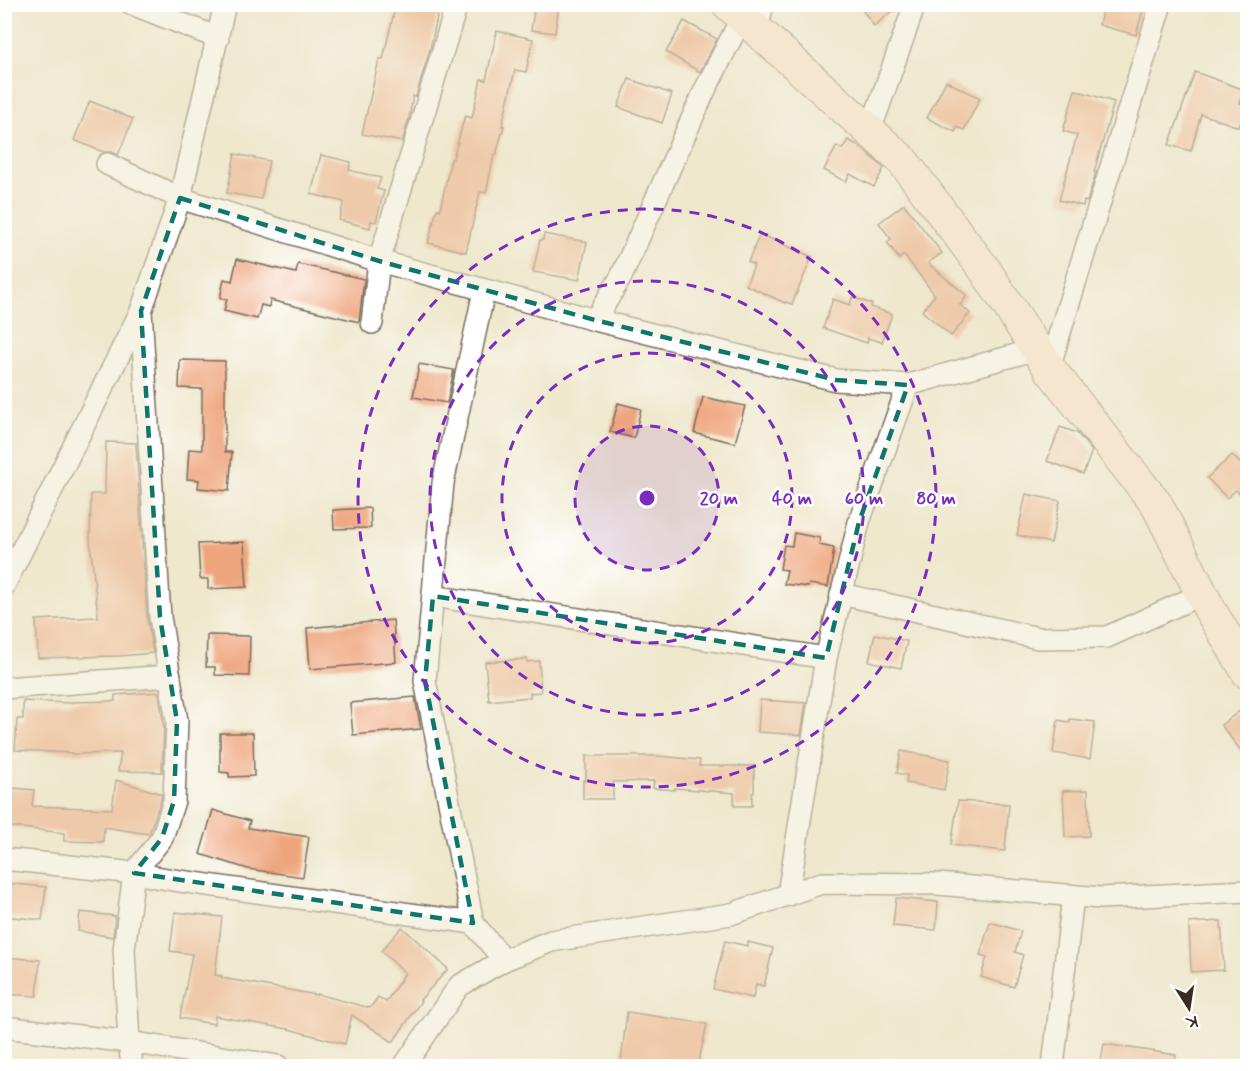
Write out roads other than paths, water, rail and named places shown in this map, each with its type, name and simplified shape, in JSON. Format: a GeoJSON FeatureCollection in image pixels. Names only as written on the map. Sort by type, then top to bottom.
{"type":"FeatureCollection","features":[{"type":"Feature","properties":{"kind":"street"},"geometry":{"type":"LineString","coordinates":[[132,4],[218,38]]}},
{"type":"Feature","properties":{"kind":"street"},"geometry":{"type":"LineString","coordinates":[[4,586],[141,311],[180,198],[225,4]]}},
{"type":"Feature","properties":{"kind":"street"},"geometry":{"type":"LineString","coordinates":[[372,323],[379,261],[457,4]]}},
{"type":"Feature","properties":{"kind":"street"},"geometry":{"type":"LineString","coordinates":[[870,131],[915,4]]}},
{"type":"Feature","properties":{"kind":"street"},"geometry":{"type":"LineString","coordinates":[[1043,358],[1161,4]]}},
{"type":"Feature","properties":{"kind":"street"},"geometry":{"type":"LineString","coordinates":[[595,320],[621,277],[704,92],[748,14],[909,169],[985,270],[1043,358],[1156,505],[1202,594],[1248,673]]}},
{"type":"Feature","properties":{"kind":"street"},"geometry":{"type":"LineString","coordinates":[[107,164],[180,198],[379,261],[595,320],[836,380],[908,385],[1043,358]]}},
{"type":"Feature","properties":{"kind":"street"},"geometry":{"type":"LineString","coordinates":[[484,291],[444,483],[425,681],[473,923],[504,960]]}},
{"type":"Feature","properties":{"kind":"street"},"geometry":{"type":"LineString","coordinates":[[132,1066],[124,949],[134,873],[162,838],[174,801],[177,721],[160,617],[141,311]]}},
{"type":"Feature","properties":{"kind":"street"},"geometry":{"type":"LineString","coordinates":[[788,895],[826,658],[841,594],[859,522],[908,385]]}},
{"type":"Feature","properties":{"kind":"street"},"geometry":{"type":"LineString","coordinates":[[841,594],[1038,638],[1107,637],[1202,594]]}},
{"type":"Feature","properties":{"kind":"street"},"geometry":{"type":"LineString","coordinates":[[433,596],[826,658]]}},
{"type":"Feature","properties":{"kind":"street"},"geometry":{"type":"LineString","coordinates":[[4,688],[170,676]]}},
{"type":"Feature","properties":{"kind":"street"},"geometry":{"type":"LineString","coordinates":[[4,860],[134,873],[473,923]]}},
{"type":"Feature","properties":{"kind":"street"},"geometry":{"type":"LineString","coordinates":[[404,1066],[459,986],[504,960],[551,941],[731,914],[822,884],[937,884],[1101,898],[1248,891]]}},
{"type":"Feature","properties":{"kind":"street"},"geometry":{"type":"LineString","coordinates":[[1053,1066],[1073,896]]}},
{"type":"Feature","properties":{"kind":"street"},"geometry":{"type":"LineString","coordinates":[[4,1027],[129,1042],[278,1066]]}}]}
